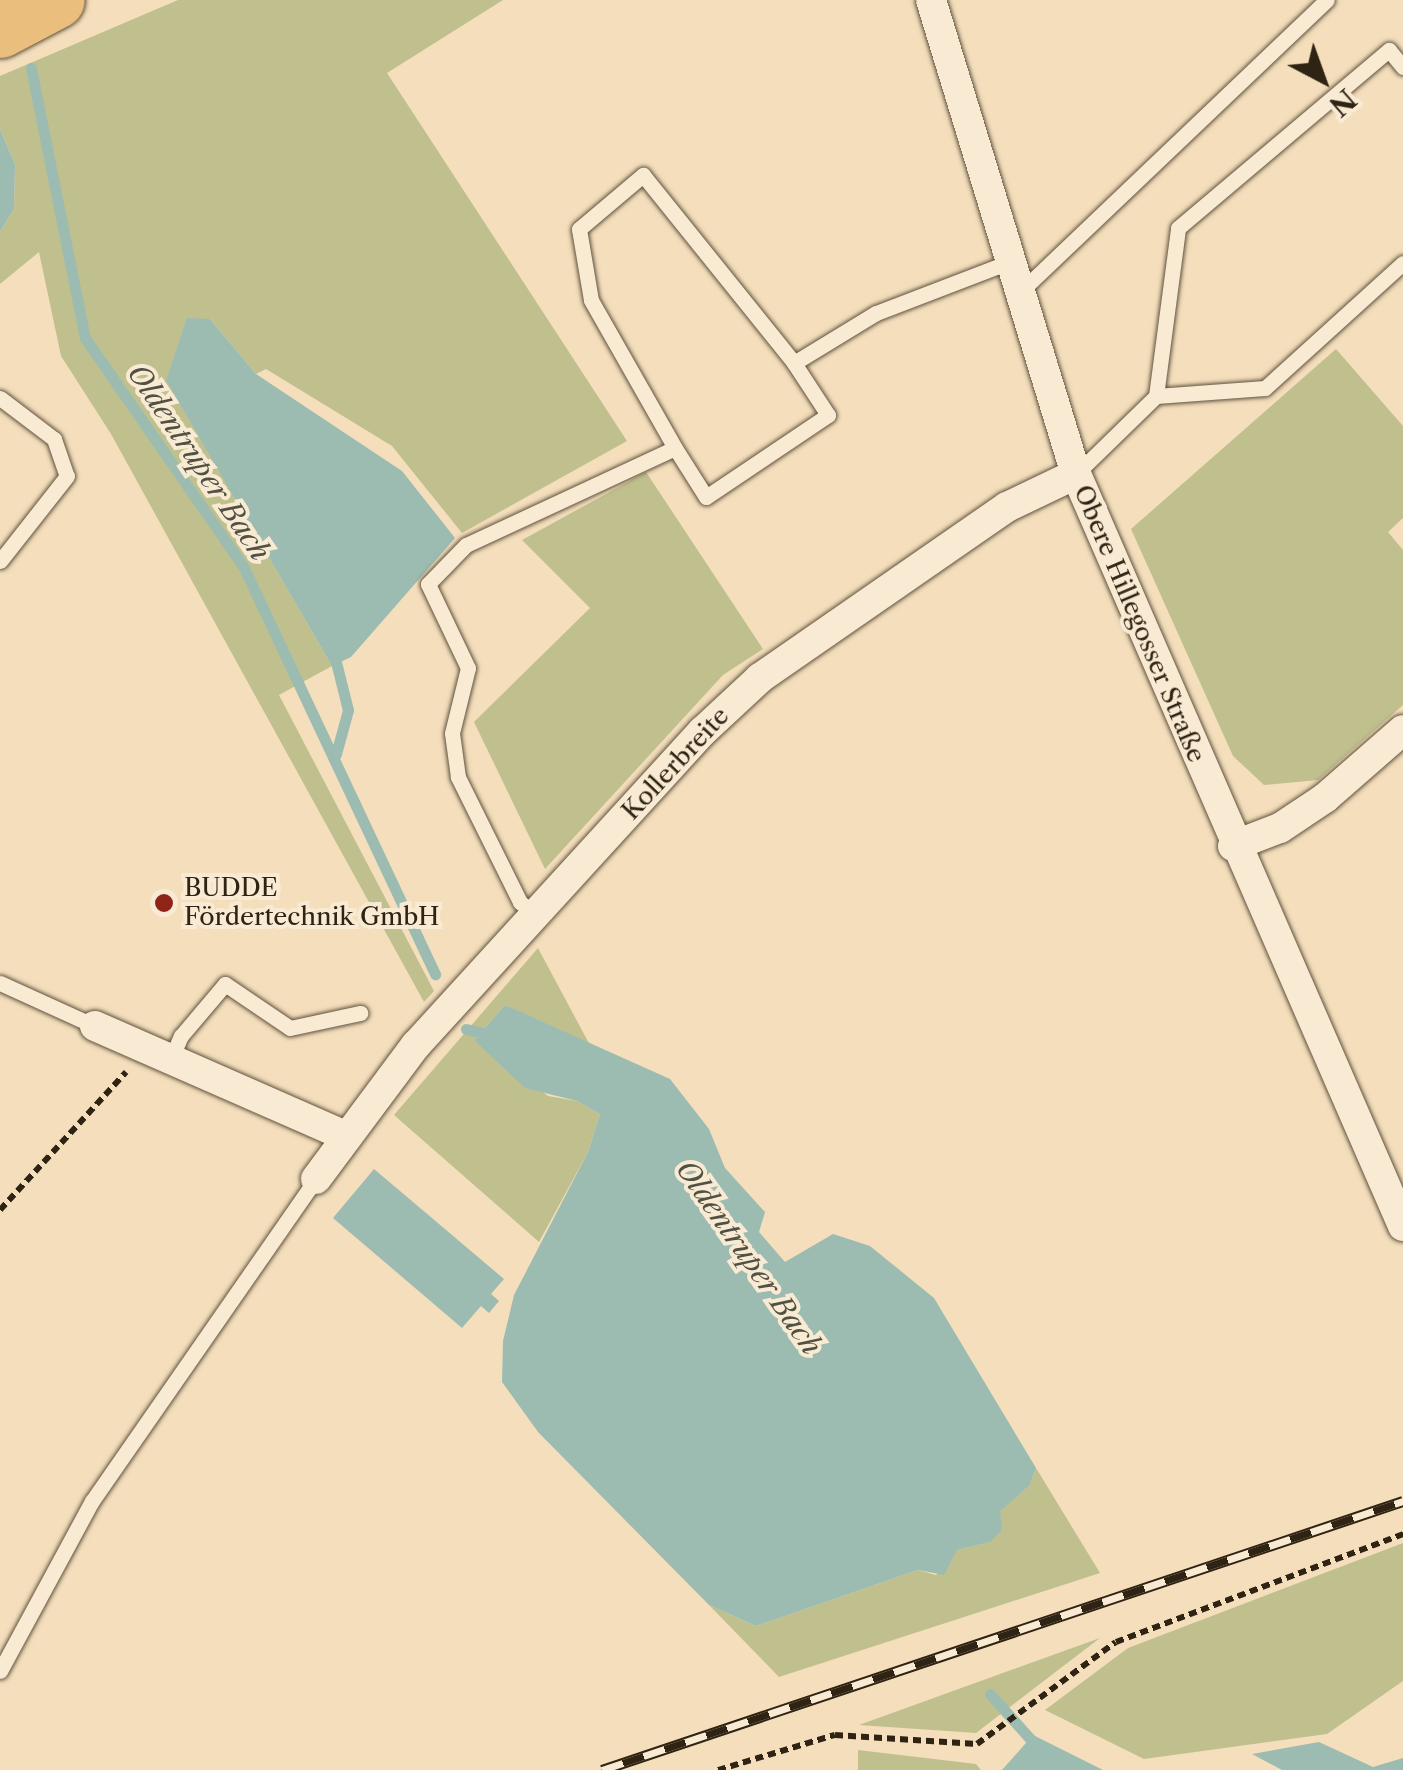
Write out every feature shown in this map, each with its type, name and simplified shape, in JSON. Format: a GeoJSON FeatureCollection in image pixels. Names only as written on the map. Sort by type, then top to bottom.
{"type":"FeatureCollection","features":[{"type":"Feature","properties":{"kind":"highway"},"geometry":{"type":"LineString","coordinates":[[0,30],[57,0]]}},
{"type":"Feature","properties":{"kind":"street","name":"Obere Hillegosser Straße"},"geometry":{"type":"LineString","coordinates":[[932,0],[1076,474],[1233,846],[1403,1226]]}},
{"type":"Feature","properties":{"kind":"street","name":"Kollerbreite"},"geometry":{"type":"LineString","coordinates":[[316,1180],[416,1045],[703,731],[760,678],[1007,507],[1076,474]]}},
{"type":"Feature","properties":{"kind":"street"},"geometry":{"type":"LineString","coordinates":[[1233,846],[1280,828],[1325,798],[1403,730]]}},
{"type":"Feature","properties":{"kind":"street"},"geometry":{"type":"LineString","coordinates":[[95,1026],[346,1136]]}},
{"type":"Feature","properties":{"kind":"lane"},"geometry":{"type":"LineString","coordinates":[[1019,293],[1327,0]]}},
{"type":"Feature","properties":{"kind":"lane"},"geometry":{"type":"LineString","coordinates":[[1076,474],[1156,396],[1178,228],[1389,50],[1403,67]]}},
{"type":"Feature","properties":{"kind":"lane"},"geometry":{"type":"LineString","coordinates":[[643,174],[794,363],[828,415],[706,497],[675,448],[591,300],[579,229],[643,174]]}},
{"type":"Feature","properties":{"kind":"lane"},"geometry":{"type":"LineString","coordinates":[[794,363],[876,313],[1009,262]]}},
{"type":"Feature","properties":{"kind":"lane"},"geometry":{"type":"LineString","coordinates":[[1156,396],[1265,388],[1403,263]]}},
{"type":"Feature","properties":{"kind":"lane"},"geometry":{"type":"LineString","coordinates":[[0,398],[54,440],[67,476],[0,561]]}},
{"type":"Feature","properties":{"kind":"lane"},"geometry":{"type":"LineString","coordinates":[[537,916],[520,902],[458,778],[452,733],[468,668],[428,584],[466,545],[675,448]]}},
{"type":"Feature","properties":{"kind":"lane"},"geometry":{"type":"LineString","coordinates":[[0,983],[95,1026]]}},
{"type":"Feature","properties":{"kind":"lane"},"geometry":{"type":"LineString","coordinates":[[159,1054],[225,984],[290,1028],[360,1013]]}},
{"type":"Feature","properties":{"kind":"lane"},"geometry":{"type":"LineString","coordinates":[[0,1671],[92,1501],[316,1180]]}},
{"type":"Feature","properties":{"kind":"path"},"geometry":{"type":"LineString","coordinates":[[0,1210],[159,1054]]}},
{"type":"Feature","properties":{"kind":"path"},"geometry":{"type":"LineString","coordinates":[[718,1770],[809,1738],[977,1744],[1003,1729],[1116,1642],[1403,1534]]}},
{"type":"Feature","properties":{"kind":"green space"},"geometry":{"type":"Polygon","coordinates":[[[178,0],[503,0],[387,73],[627,441],[462,533],[392,446],[266,369],[256,374],[210,319],[187,415],[332,666],[279,695],[434,991],[424,1002],[111,434],[61,356],[39,252],[0,284],[0,232],[14,209],[15,164],[0,129],[0,76],[178,0]]]}},
{"type":"Feature","properties":{"kind":"green space"},"geometry":{"type":"Polygon","coordinates":[[[1336,349],[1403,426],[1403,518],[1388,532],[1403,550],[1403,705],[1318,780],[1264,785],[1233,756],[1131,529],[1336,349]]]}},
{"type":"Feature","properties":{"kind":"green space"},"geometry":{"type":"Polygon","coordinates":[[[646,472],[763,649],[723,675],[545,869],[474,722],[590,608],[522,540],[646,472]]]}},
{"type":"Feature","properties":{"kind":"green space"},"geometry":{"type":"Polygon","coordinates":[[[538,948],[592,1049],[505,1005],[474,1040],[548,1096],[577,1101],[600,1114],[588,1152],[539,1242],[394,1115],[538,948]]]}},
{"type":"Feature","properties":{"kind":"green space"},"geometry":{"type":"Polygon","coordinates":[[[1036,1468],[1100,1573],[779,1677],[709,1605],[756,1626],[918,1570],[936,1575],[957,1550],[989,1542],[999,1511],[1030,1485],[1036,1468]]]}},
{"type":"Feature","properties":{"kind":"green space"},"geometry":{"type":"Polygon","coordinates":[[[1403,1543],[1403,1681],[1327,1734],[1144,1759],[1045,1710],[1128,1648],[1403,1543]]]}},
{"type":"Feature","properties":{"kind":"green space"},"geometry":{"type":"Polygon","coordinates":[[[1100,1638],[976,1733],[859,1725],[1100,1638]]]}},
{"type":"Feature","properties":{"kind":"green space"},"geometry":{"type":"Polygon","coordinates":[[[858,1750],[976,1764],[981,1770],[858,1770],[858,1750]]]}},
{"type":"Feature","properties":{"kind":"water"},"geometry":{"type":"Polygon","coordinates":[[[0,129],[15,164],[14,209],[0,232],[0,129]]]}},
{"type":"Feature","properties":{"kind":"water"},"geometry":{"type":"Polygon","coordinates":[[[187,318],[210,319],[256,374],[402,471],[455,538],[351,657],[332,666],[166,380],[187,318]]]}},
{"type":"Feature","properties":{"kind":"water"},"geometry":{"type":"Polygon","coordinates":[[[505,1005],[670,1079],[709,1129],[725,1168],[765,1212],[759,1232],[785,1262],[833,1234],[870,1246],[934,1298],[1036,1468],[1030,1485],[1000,1511],[1002,1530],[990,1542],[957,1550],[944,1575],[918,1570],[756,1626],[709,1605],[538,1432],[502,1382],[503,1341],[514,1295],[588,1152],[600,1114],[577,1101],[525,1088],[474,1040],[505,1005]]]}},
{"type":"Feature","properties":{"kind":"water"},"geometry":{"type":"Polygon","coordinates":[[[374,1169],[504,1279],[491,1294],[499,1301],[489,1313],[481,1306],[462,1328],[333,1218],[374,1169]]]}},
{"type":"Feature","properties":{"kind":"water"},"geometry":{"type":"Polygon","coordinates":[[[1033,1735],[1103,1770],[1002,1770],[1033,1735]]]}},
{"type":"Feature","properties":{"kind":"water"},"geometry":{"type":"Polygon","coordinates":[[[1319,1742],[1373,1767],[1403,1758],[1403,1770],[1282,1770],[1252,1754],[1319,1742]]]}},
{"type":"Feature","properties":{"kind":"waterway","name":"Oldentruper Bach"},"geometry":{"type":"LineString","coordinates":[[31,68],[85,338],[244,568],[435,974]]}},
{"type":"Feature","properties":{"kind":"waterway"},"geometry":{"type":"LineString","coordinates":[[333,650],[348,710],[336,754]]}},
{"type":"Feature","properties":{"kind":"waterway","name":"Oldentruper Bach"},"geometry":{"type":"LineString","coordinates":[[466,1029],[496,1036]]}},
{"type":"Feature","properties":{"kind":"waterway","name":"Oldentruper Bach"},"geometry":{"type":"LineString","coordinates":[[990,1694],[1058,1770]]}},
{"type":"Feature","properties":{"kind":"railway"},"geometry":{"type":"LineString","coordinates":[[602,1770],[1403,1501]]}},
{"type":"Feature","properties":{"kind":"place","name":"BUDDE Fördertechnik GmbH"},"geometry":{"type":"Point","coordinates":[164,903]}}]}
